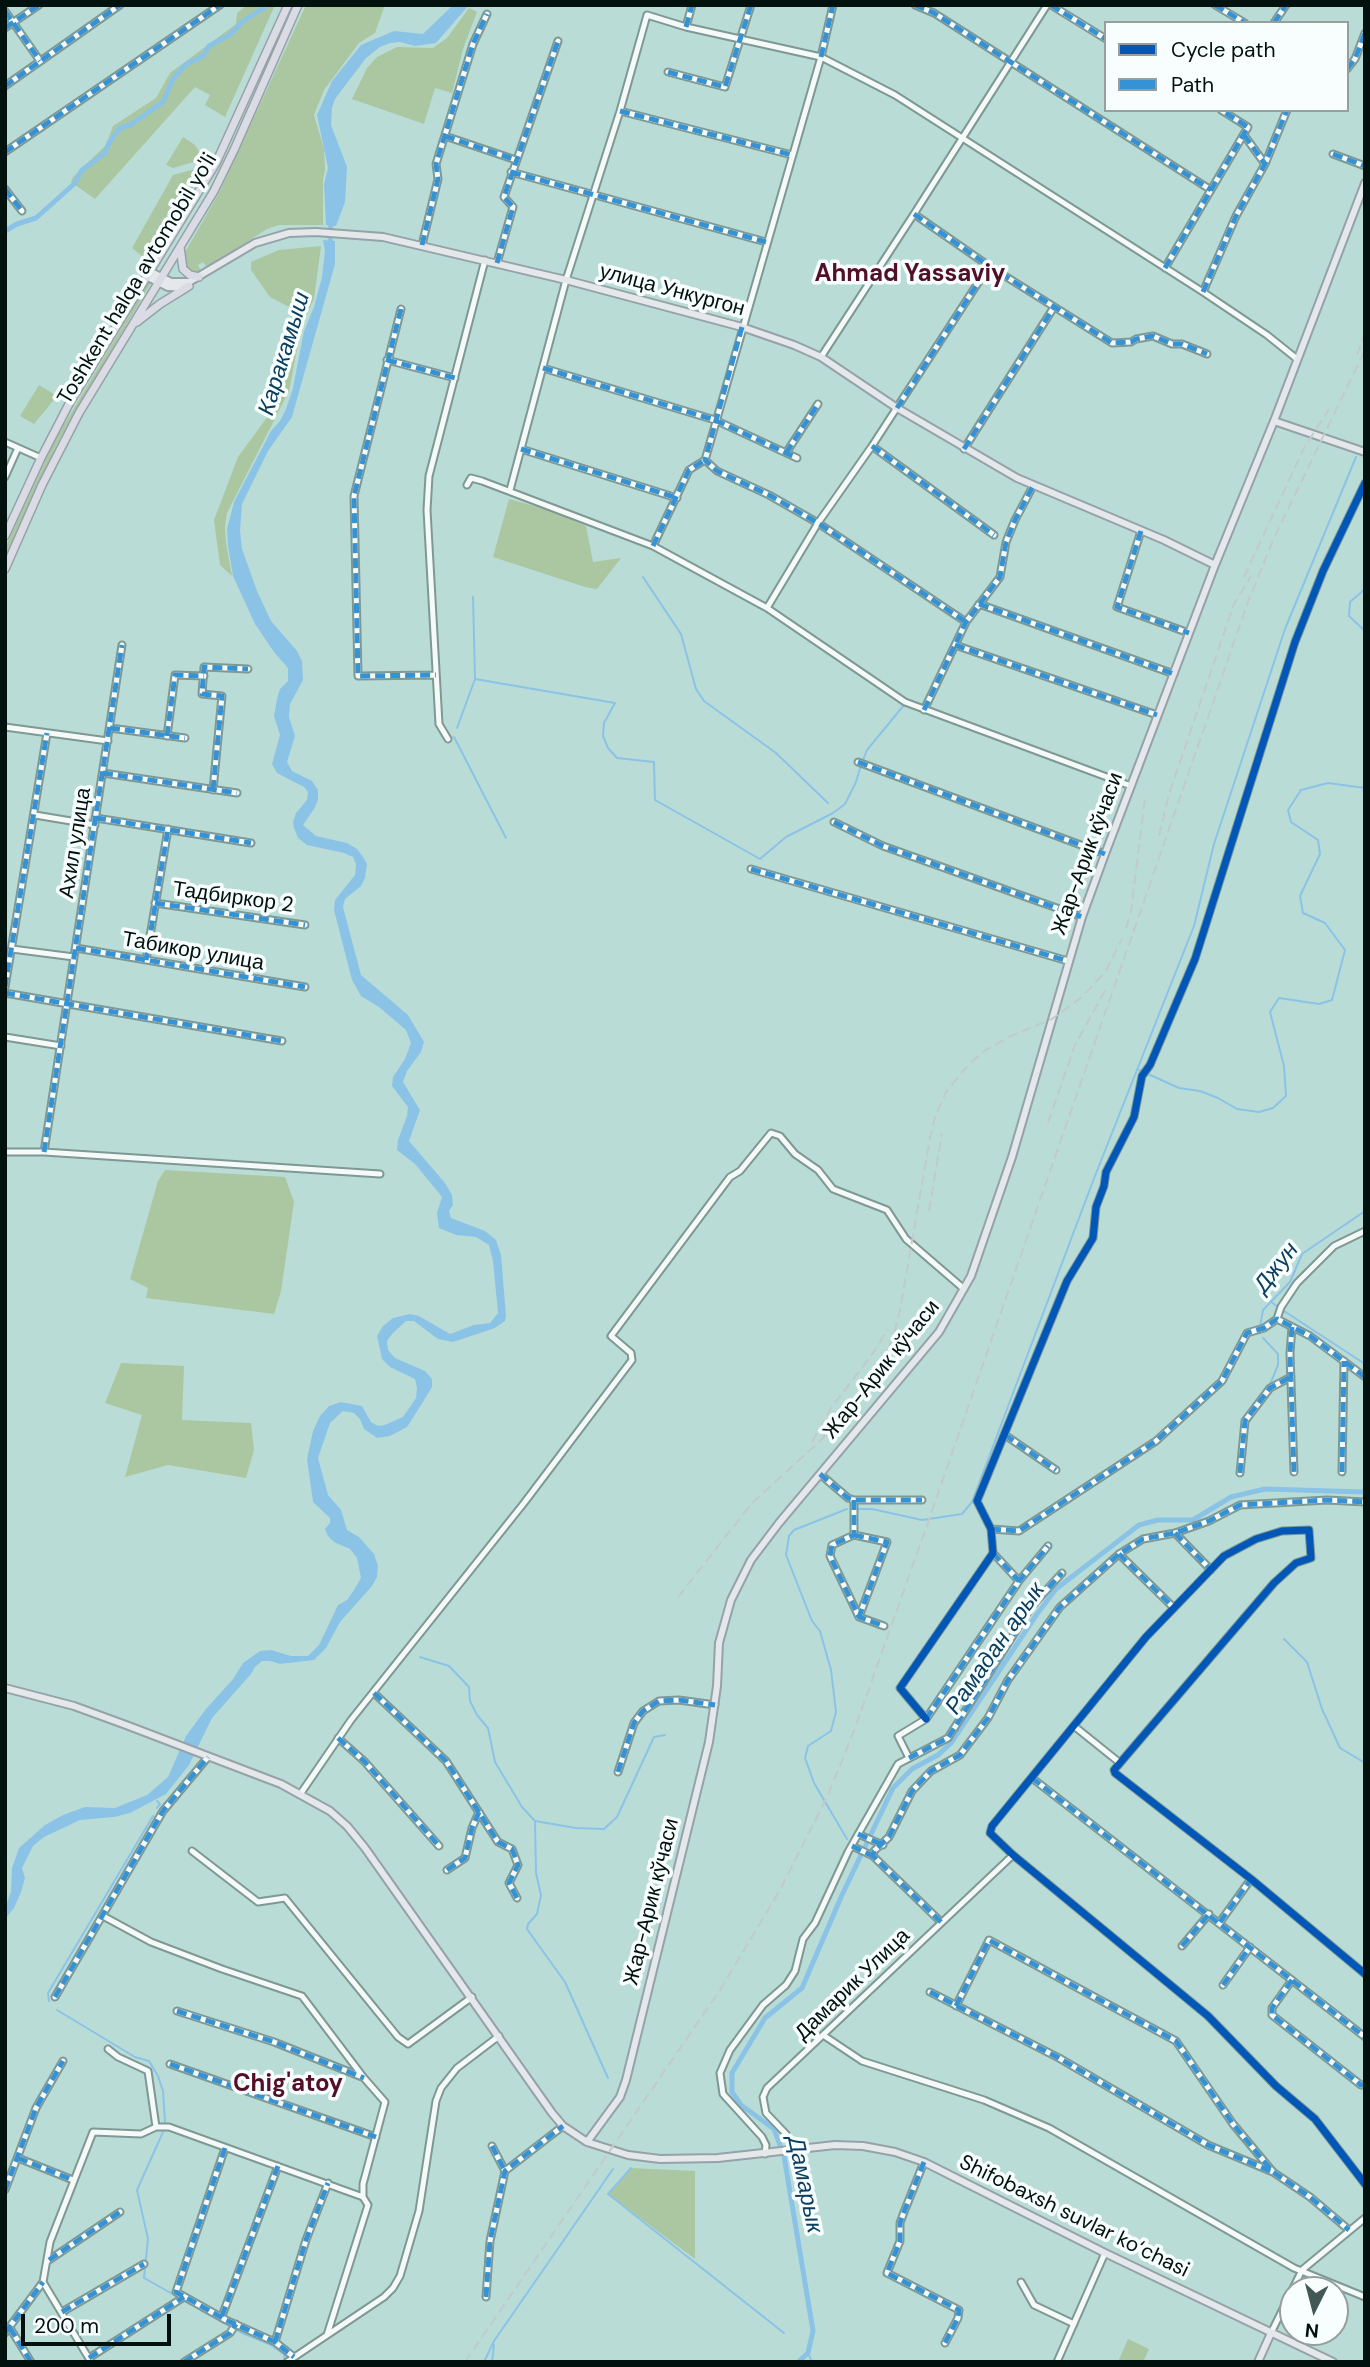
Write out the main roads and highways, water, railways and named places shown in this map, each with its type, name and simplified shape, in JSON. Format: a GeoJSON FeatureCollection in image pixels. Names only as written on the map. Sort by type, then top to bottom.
{"type":"FeatureCollection","features":[{"type":"Feature","properties":{"kind":"highway","name":"Toshkent halqa avtomobil yo'li"},"geometry":{"type":"LineString","coordinates":[[5,536],[73,397],[204,185],[288,5]]}},
{"type":"Feature","properties":{"kind":"highway","name":"Toshkent halqa avtomobil yo'li"},"geometry":{"type":"LineString","coordinates":[[5,569],[66,437],[214,191],[298,5]]}},
{"type":"Feature","properties":{"kind":"highway"},"geometry":{"type":"LineString","coordinates":[[204,185],[214,191]]}},
{"type":"Feature","properties":{"kind":"highway"},"geometry":{"type":"LineString","coordinates":[[180,247],[183,269],[190,275],[199,277]]}},
{"type":"Feature","properties":{"kind":"highway"},"geometry":{"type":"LineString","coordinates":[[131,327],[160,304],[190,286]]}},
{"type":"Feature","properties":{"kind":"main road","name":"Жар-Арик кўчаси"},"geometry":{"type":"LineString","coordinates":[[587,2142],[620,2097],[626,2080],[709,1742],[715,1706],[719,1643],[726,1615],[741,1580],[760,1548],[939,1332],[964,1289],[989,1229],[1068,961],[1105,853],[1365,183]]}},
{"type":"Feature","properties":{"kind":"main road"},"geometry":{"type":"LineString","coordinates":[[160,280],[180,284],[199,277],[267,237],[289,233],[316,233]]}},
{"type":"Feature","properties":{"kind":"main road"},"geometry":{"type":"LineString","coordinates":[[149,274],[177,289],[190,286],[270,240],[316,233]]}},
{"type":"Feature","properties":{"kind":"main road","name":"улица Ункургон"},"geometry":{"type":"LineString","coordinates":[[316,233],[422,246],[485,260],[742,327],[794,345],[821,357],[964,449],[1033,486],[1215,565]]}},
{"type":"Feature","properties":{"kind":"main road"},"geometry":{"type":"LineString","coordinates":[[1274,421],[1365,452]]}},
{"type":"Feature","properties":{"kind":"main road","name":"Shifobaxsh suvlar ko‘chasi"},"geometry":{"type":"LineString","coordinates":[[5,1688],[74,1706],[173,1743],[301,1793],[330,1811],[352,1831],[563,2126],[587,2142],[628,2155],[660,2159],[765,2154],[835,2145],[863,2146],[895,2152],[923,2162],[1105,2253],[1334,2362]]}},
{"type":"Feature","properties":{"kind":"main road"},"geometry":{"type":"LineString","coordinates":[[1258,2362],[1271,2333]]}},
{"type":"Feature","properties":{"kind":"water"},"geometry":{"type":"Polygon","coordinates":[[[453,5],[469,5],[436,43],[415,46],[400,42],[380,47],[366,58],[335,99],[331,125],[347,167],[345,202],[336,226],[326,225],[324,184],[328,168],[317,115],[332,81],[361,45],[394,31],[423,34],[453,5]]]}},
{"type":"Feature","properties":{"kind":"water"},"geometry":{"type":"Polygon","coordinates":[[[323,240],[335,241],[335,264],[292,417],[268,451],[242,504],[242,549],[271,621],[297,651],[302,661],[303,680],[290,704],[289,717],[295,736],[287,762],[292,771],[312,781],[318,790],[318,800],[303,825],[316,836],[347,843],[357,849],[367,864],[361,886],[345,899],[343,907],[361,975],[408,1015],[424,1042],[403,1082],[420,1110],[409,1141],[452,1195],[453,1205],[449,1211],[451,1218],[485,1231],[496,1240],[501,1255],[506,1316],[505,1321],[495,1328],[453,1342],[438,1339],[414,1321],[406,1321],[392,1334],[387,1341],[388,1350],[395,1358],[425,1371],[432,1379],[432,1387],[407,1427],[390,1436],[377,1438],[364,1429],[354,1413],[343,1411],[330,1423],[318,1458],[328,1495],[341,1510],[347,1530],[359,1537],[374,1554],[378,1566],[377,1577],[372,1586],[340,1622],[326,1648],[314,1660],[280,1664],[262,1661],[255,1667],[212,1718],[189,1765],[166,1794],[130,1813],[80,1820],[44,1837],[33,1846],[22,1868],[25,1878],[21,1892],[14,1908],[5,1919],[5,1907],[11,1892],[12,1868],[19,1848],[45,1825],[85,1807],[115,1808],[147,1795],[168,1777],[186,1736],[243,1663],[260,1651],[271,1650],[291,1656],[308,1656],[319,1645],[338,1605],[347,1600],[361,1578],[357,1558],[350,1549],[334,1542],[328,1536],[325,1529],[330,1518],[313,1502],[307,1459],[313,1431],[320,1416],[329,1406],[341,1402],[362,1406],[371,1422],[378,1426],[403,1417],[416,1398],[415,1379],[390,1367],[382,1359],[377,1336],[383,1326],[393,1318],[410,1314],[419,1316],[450,1334],[474,1325],[490,1323],[498,1313],[489,1245],[476,1237],[456,1235],[439,1228],[437,1213],[442,1197],[415,1164],[397,1150],[408,1107],[392,1086],[393,1077],[405,1059],[411,1043],[406,1030],[361,996],[352,980],[334,910],[335,900],[355,875],[356,864],[353,857],[307,845],[298,838],[294,828],[296,813],[307,800],[308,792],[304,787],[277,773],[272,764],[280,735],[274,716],[280,689],[288,681],[288,668],[255,624],[233,576],[228,546],[227,529],[234,502],[271,431],[280,421],[293,388],[304,331],[322,277],[325,251],[323,240]]]}},
{"type":"Feature","properties":{"kind":"waterway"},"geometry":{"type":"LineString","coordinates":[[5,231],[36,218],[74,184],[82,170],[105,153],[120,128],[130,125],[163,102],[173,79],[185,65],[203,56],[209,46],[231,34],[242,22],[265,7]]}},
{"type":"Feature","properties":{"kind":"waterway","name":"Каракамыш"},"geometry":{"type":"LineString","coordinates":[[330,247],[331,218]]}},
{"type":"Feature","properties":{"kind":"waterway"},"geometry":{"type":"LineString","coordinates":[[857,1509],[872,1509],[922,1520],[962,1514],[972,1502],[1093,1181],[1194,926],[1214,844],[1285,629],[1356,457]]}},
{"type":"Feature","properties":{"kind":"waterway"},"geometry":{"type":"LineString","coordinates":[[643,577],[681,634],[696,689],[704,701],[776,753],[828,803]]}},
{"type":"Feature","properties":{"kind":"waterway"},"geometry":{"type":"LineString","coordinates":[[1365,589],[1350,602],[1349,616],[1365,631]]}},
{"type":"Feature","properties":{"kind":"waterway"},"geometry":{"type":"LineString","coordinates":[[457,728],[475,679],[473,597]]}},
{"type":"Feature","properties":{"kind":"waterway"},"geometry":{"type":"LineString","coordinates":[[475,679],[615,703],[604,723],[603,736],[608,748],[617,758],[654,762],[655,800],[760,859],[786,837],[845,804],[861,765]]}},
{"type":"Feature","properties":{"kind":"waterway"},"geometry":{"type":"LineString","coordinates":[[863,760],[867,750],[904,705]]}},
{"type":"Feature","properties":{"kind":"waterway"},"geometry":{"type":"LineString","coordinates":[[454,737],[506,838]]}},
{"type":"Feature","properties":{"kind":"waterway"},"geometry":{"type":"LineString","coordinates":[[1139,1070],[1179,1088],[1200,1091],[1218,1098],[1237,1109],[1259,1112],[1273,1108],[1286,1096],[1284,1066],[1270,1012],[1279,998],[1319,1004],[1332,1000],[1345,950],[1325,923],[1303,913],[1300,896],[1320,854],[1318,840],[1291,822],[1288,810],[1301,790],[1328,783],[1365,788]]}},
{"type":"Feature","properties":{"kind":"waterway","name":"Джун"},"geometry":{"type":"LineString","coordinates":[[1260,1327],[1263,1310],[1290,1282],[1302,1254],[1365,1211]]}},
{"type":"Feature","properties":{"kind":"waterway","name":"Джун"},"geometry":{"type":"LineString","coordinates":[[1270,1301],[1278,1307]]}},
{"type":"Feature","properties":{"kind":"waterway"},"geometry":{"type":"LineString","coordinates":[[1284,1311],[1365,1364]]}},
{"type":"Feature","properties":{"kind":"waterway","name":"Джун"},"geometry":{"type":"LineString","coordinates":[[1263,1338],[1278,1354],[1278,1365],[1269,1387]]}},
{"type":"Feature","properties":{"kind":"waterway","name":"Рамадан арык"},"geometry":{"type":"LineString","coordinates":[[798,2362],[808,2353],[813,2331],[784,2156],[774,2129],[741,2105],[732,2092],[732,2073],[765,2018],[802,1988],[842,1895],[893,1788],[912,1769],[938,1755],[951,1743],[1056,1589],[1139,1525],[1158,1520],[1193,1520],[1231,1497],[1265,1489],[1365,1492]]}},
{"type":"Feature","properties":{"kind":"waterway"},"geometry":{"type":"LineString","coordinates":[[847,1509],[794,1530],[789,1536],[786,1555],[812,1621],[820,1631],[831,1670],[836,1712],[831,1731],[808,1746],[805,1758],[814,1783],[847,1839]]}},
{"type":"Feature","properties":{"kind":"waterway"},"geometry":{"type":"LineString","coordinates":[[1284,1639],[1307,1662],[1322,1709],[1340,1748],[1365,1763]]}},
{"type":"Feature","properties":{"kind":"waterway"},"geometry":{"type":"LineString","coordinates":[[420,1657],[449,1666],[469,1687],[470,1701],[488,1728],[495,1762],[522,1807],[535,1821],[576,1828],[604,1829],[617,1817],[654,1737],[665,1735]]}},
{"type":"Feature","properties":{"kind":"waterway"},"geometry":{"type":"LineString","coordinates":[[157,1801],[160,1804],[157,1808]]}},
{"type":"Feature","properties":{"kind":"waterway"},"geometry":{"type":"LineString","coordinates":[[49,2001],[48,1993],[153,1816]]}},
{"type":"Feature","properties":{"kind":"waterway"},"geometry":{"type":"LineString","coordinates":[[535,1822],[536,1873],[541,1895],[537,1914],[527,1929],[565,1982],[608,2078]]}},
{"type":"Feature","properties":{"kind":"waterway"},"geometry":{"type":"LineString","coordinates":[[57,2010],[135,2057],[149,2061],[163,2091],[165,2122]]}},
{"type":"Feature","properties":{"kind":"waterway"},"geometry":{"type":"LineString","coordinates":[[163,2132],[137,2190],[148,2239],[144,2278],[178,2297]]}},
{"type":"Feature","properties":{"kind":"waterway"},"geometry":{"type":"LineString","coordinates":[[631,2168],[608,2194],[784,2333]]}},
{"type":"Feature","properties":{"kind":"waterway"},"geometry":{"type":"LineString","coordinates":[[484,2362],[494,2341],[613,2169]]}},
{"type":"Feature","properties":{"kind":"waterway"},"geometry":{"type":"LineString","coordinates":[[183,2300],[242,2333],[269,2344],[284,2354],[285,2362]]}},
{"type":"Feature","properties":{"kind":"waterway"},"geometry":{"type":"LineString","coordinates":[[492,2362],[494,2345]]}},
{"type":"Feature","properties":{"kind":"waterway"},"geometry":{"type":"LineString","coordinates":[[808,2353],[812,2362]]}},
{"type":"Feature","properties":{"kind":"railway"},"geometry":{"type":"LineString","coordinates":[[1357,355],[1365,333]]}},
{"type":"Feature","properties":{"kind":"railway"},"geometry":{"type":"LineString","coordinates":[[465,2362],[720,1990],[780,1890],[827,1797],[854,1731],[926,1528],[1248,602],[1274,538],[1365,350]]}},
{"type":"Feature","properties":{"kind":"railway"},"geometry":{"type":"LineString","coordinates":[[1244,577],[1304,448],[1329,409]]}},
{"type":"Feature","properties":{"kind":"railway"},"geometry":{"type":"LineString","coordinates":[[1159,836],[1169,794],[1234,604],[1251,576]]}},
{"type":"Feature","properties":{"kind":"railway"},"geometry":{"type":"LineString","coordinates":[[1126,928],[1131,911],[1145,798]]}},
{"type":"Feature","properties":{"kind":"railway"},"geometry":{"type":"LineString","coordinates":[[678,1597],[752,1503],[821,1440],[881,1368],[900,1310],[930,1138],[935,1117],[946,1092],[969,1064],[984,1051],[1013,1035],[1052,1019],[1082,997],[1105,972],[1122,939]]}},
{"type":"Feature","properties":{"kind":"railway"},"geometry":{"type":"LineString","coordinates":[[1048,1123],[1075,1045],[1106,989]]}},
{"type":"Feature","properties":{"kind":"railway"},"geometry":{"type":"LineString","coordinates":[[929,1211],[942,1133]]}},
{"type":"Feature","properties":{"kind":"railway"},"geometry":{"type":"LineString","coordinates":[[812,1442],[831,1408],[888,1329]]}},
{"type":"Feature","properties":{"kind":"district","name":"Ahmad Yassaviy"},"geometry":{"type":"Point","coordinates":[910,275]}},
{"type":"Feature","properties":{"kind":"district","name":"Chig'atoy"},"geometry":{"type":"Point","coordinates":[288,2085]}},
{"type":"Feature","properties":{"kind":"water label","name":"Дамарык"},"geometry":{"type":"Point","coordinates":[804,2185]}}]}
